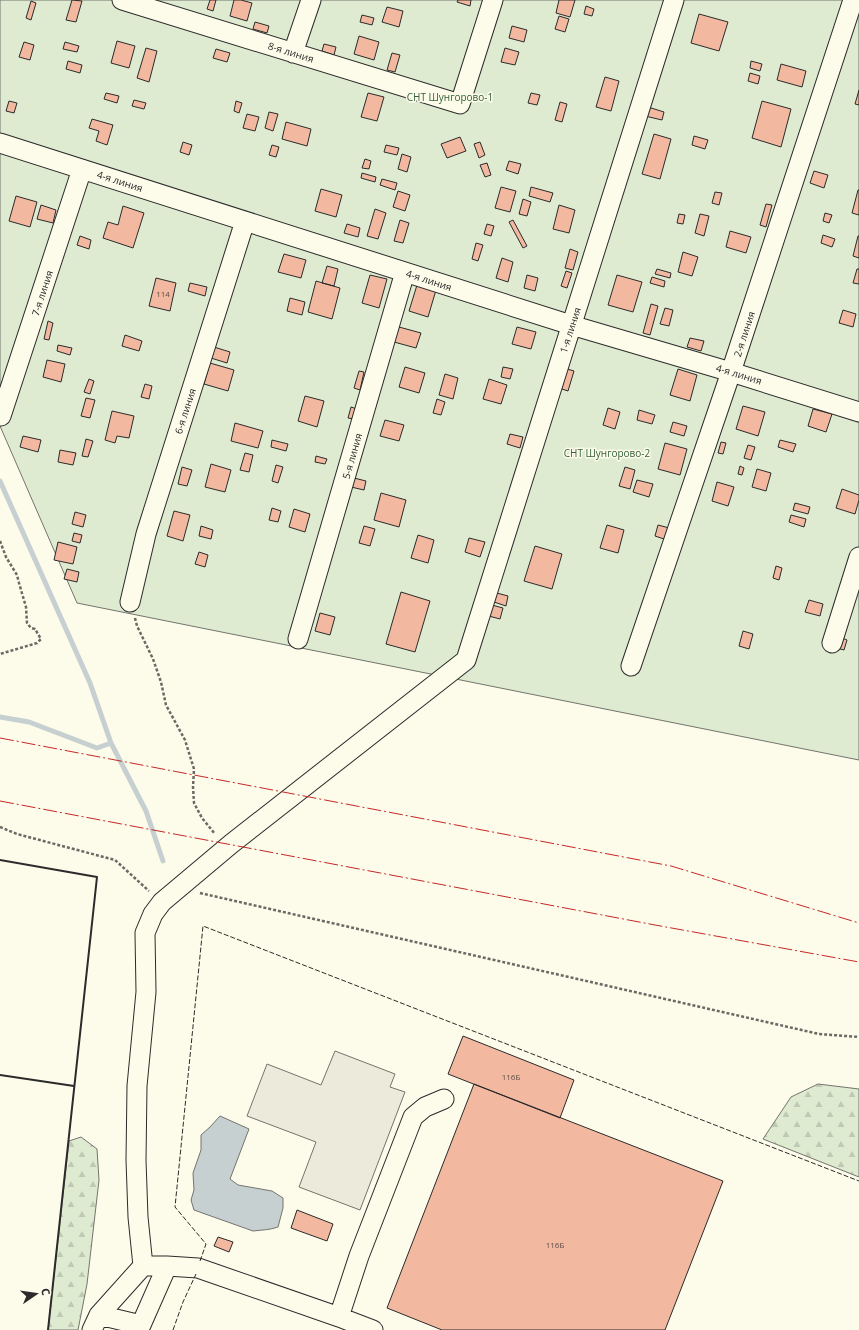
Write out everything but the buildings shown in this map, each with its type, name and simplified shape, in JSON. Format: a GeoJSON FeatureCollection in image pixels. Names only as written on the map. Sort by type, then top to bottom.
{"type":"FeatureCollection","features":[{"type":"Feature","properties":{"kind":"street"},"geometry":{"type":"LineString","coordinates":[[293,53],[311,0]]}},
{"type":"Feature","properties":{"kind":"street","name":"8-я линия"},"geometry":{"type":"LineString","coordinates":[[131,1],[293,53],[460,104],[493,0]]}},
{"type":"Feature","properties":{"kind":"street","name":"1-я линия"},"geometry":{"type":"LineString","coordinates":[[226,849],[466,660],[674,0]]}},
{"type":"Feature","properties":{"kind":"street","name":"2-я линия"},"geometry":{"type":"LineString","coordinates":[[630,666],[731,372],[853,0]]}},
{"type":"Feature","properties":{"kind":"street","name":"4-я линия"},"geometry":{"type":"LineString","coordinates":[[0,143],[571,325],[731,372],[859,412]]}},
{"type":"Feature","properties":{"kind":"street","name":"7-я линия"},"geometry":{"type":"LineString","coordinates":[[1,416],[82,169]]}},
{"type":"Feature","properties":{"kind":"street","name":"6-я линия"},"geometry":{"type":"LineString","coordinates":[[130,602],[146,534],[245,221]]}},
{"type":"Feature","properties":{"kind":"street","name":"5-я линия"},"geometry":{"type":"LineString","coordinates":[[298,639],[406,272]]}},
{"type":"Feature","properties":{"kind":"street"},"geometry":{"type":"LineString","coordinates":[[832,643],[859,557]]}},
{"type":"Feature","properties":{"kind":"street"},"geometry":{"type":"LineString","coordinates":[[95,1323],[143,1266],[138,1217],[136,1086],[146,992],[145,933],[153,914],[162,902],[226,849]]}},
{"type":"Feature","properties":{"kind":"street"},"geometry":{"type":"LineString","coordinates":[[339,1317],[359,1256],[413,1117],[425,1107],[444,1099]]}},
{"type":"Feature","properties":{"kind":"street"},"geometry":{"type":"LineString","coordinates":[[143,1266],[198,1268],[373,1330]]}},
{"type":"Feature","properties":{"kind":"street"},"geometry":{"type":"LineString","coordinates":[[95,1323],[140,1326],[167,1266]]}},
{"type":"Feature","properties":{"kind":"path"},"geometry":{"type":"LineString","coordinates":[[0,541],[6,557],[18,579],[26,607],[27,623],[35,630],[41,639],[38,643],[0,654]]}},
{"type":"Feature","properties":{"kind":"path"},"geometry":{"type":"LineString","coordinates":[[130,602],[137,626],[153,658],[161,682],[166,705],[185,740],[194,769],[194,803],[202,818],[226,849]]}},
{"type":"Feature","properties":{"kind":"path"},"geometry":{"type":"LineString","coordinates":[[0,827],[17,834],[115,860],[162,902]]}},
{"type":"Feature","properties":{"kind":"path"},"geometry":{"type":"LineString","coordinates":[[178,888],[819,1034],[859,1037]]}},
{"type":"Feature","properties":{"kind":"green space","name":"СНТ Шунгорово-2"},"geometry":{"type":"Polygon","coordinates":[[[0,0],[859,0],[859,760],[77,603],[0,426],[0,0]]]}},
{"type":"Feature","properties":{"kind":"green space"},"geometry":{"type":"Polygon","coordinates":[[[818,1084],[859,1089],[859,1177],[763,1139],[791,1097],[818,1084]]]}},
{"type":"Feature","properties":{"kind":"green space"},"geometry":{"type":"Polygon","coordinates":[[[81,1137],[97,1149],[99,1180],[87,1284],[78,1330],[48,1330],[69,1141],[81,1137]]]}},
{"type":"Feature","properties":{"kind":"shaded area"},"geometry":{"type":"Polygon","coordinates":[[[335,1051],[395,1074],[390,1087],[405,1092],[360,1210],[299,1187],[316,1142],[247,1116],[267,1064],[321,1085],[335,1051]]]}},
{"type":"Feature","properties":{"kind":"shaded area"},"geometry":{"type":"Polygon","coordinates":[[[220,1116],[249,1129],[230,1179],[238,1185],[272,1191],[283,1198],[283,1208],[278,1227],[253,1231],[194,1210],[191,1200],[194,1190],[193,1173],[201,1150],[201,1135],[220,1116]]]}},
{"type":"Feature","properties":{"kind":"waterway"},"geometry":{"type":"LineString","coordinates":[[0,481],[90,683],[111,743],[146,811],[163,861]]}},
{"type":"Feature","properties":{"kind":"waterway"},"geometry":{"type":"LineString","coordinates":[[0,717],[29,722],[97,748],[111,743]]}},
{"type":"Feature","properties":{"kind":"fence"},"geometry":{"type":"LineString","coordinates":[[200,1261],[206,1244],[175,1207],[203,926],[859,1181]]}},
{"type":"Feature","properties":{"kind":"fence"},"geometry":{"type":"LineString","coordinates":[[173,1330],[183,1302],[196,1274]]}},
{"type":"Feature","properties":{"kind":"wall"},"geometry":{"type":"LineString","coordinates":[[0,860],[97,877],[48,1330]]}},
{"type":"Feature","properties":{"kind":"wall"},"geometry":{"type":"LineString","coordinates":[[0,1075],[74,1086]]}},
{"type":"Feature","properties":{"kind":"power"},"geometry":{"type":"LineString","coordinates":[[0,738],[671,866],[859,923]]}},
{"type":"Feature","properties":{"kind":"power"},"geometry":{"type":"LineString","coordinates":[[0,801],[655,925],[859,962]]}},
{"type":"Feature","properties":{"kind":"park label","name":"СНТ Шунгорово-1"},"geometry":{"type":"Point","coordinates":[450,97]}}]}
